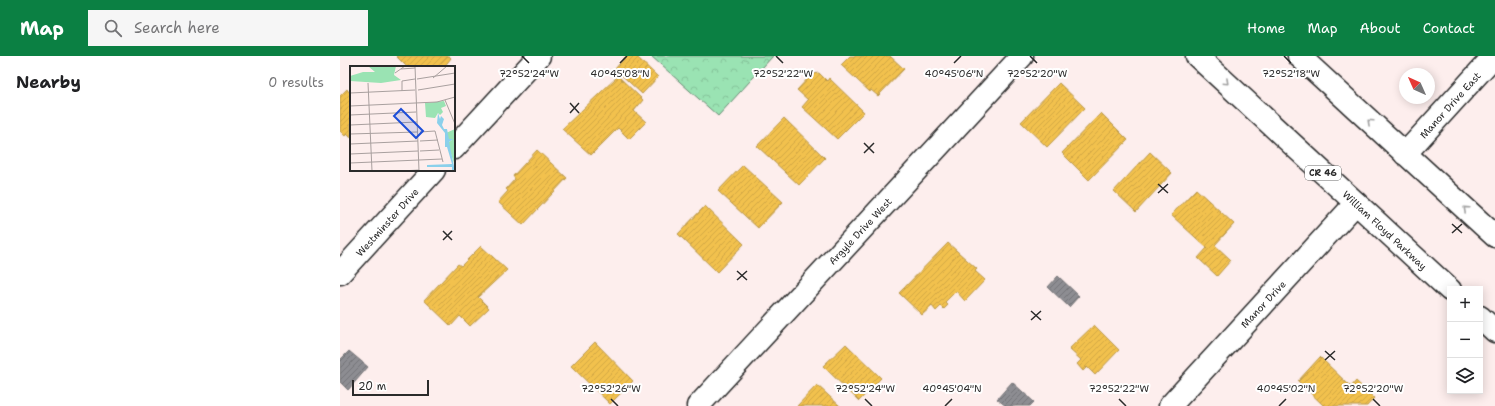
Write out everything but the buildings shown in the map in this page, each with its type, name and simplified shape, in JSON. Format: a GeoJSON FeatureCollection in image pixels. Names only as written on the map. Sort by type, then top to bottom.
{"type":"FeatureCollection","features":[{"type":"Feature","properties":{"kind":"main road"},"geometry":{"type":"LineString","coordinates":[[455,147],[539,56]]}},
{"type":"Feature","properties":{"kind":"main road","name":"Argyle Drive West"},"geometry":{"type":"LineString","coordinates":[[698,406],[1022,56]]}},
{"type":"Feature","properties":{"kind":"main road","name":"William Floyd Parkway"},"geometry":{"type":"LineString","coordinates":[[1197,56],[1447,287]]}},
{"type":"Feature","properties":{"kind":"main road"},"geometry":{"type":"LineString","coordinates":[[1299,56],[1495,236]]}},
{"type":"Feature","properties":{"kind":"main road","name":"Manor Drive East"},"geometry":{"type":"LineString","coordinates":[[1405,154],[1494,56]]}},
{"type":"Feature","properties":{"kind":"main road","name":"Westminster Drive"},"geometry":{"type":"LineString","coordinates":[[340,273],[433,171]]}},
{"type":"Feature","properties":{"kind":"main road","name":"Manor Drive"},"geometry":{"type":"LineString","coordinates":[[1170,406],[1356,203]]}},
{"type":"Feature","properties":{"kind":"main road"},"geometry":{"type":"LineString","coordinates":[[1483,320],[1495,331]]}},
{"type":"Feature","properties":{"kind":"green space"},"geometry":{"type":"Polygon","coordinates":[[[651,56],[773,56],[718,116],[651,56]]]}}]}
